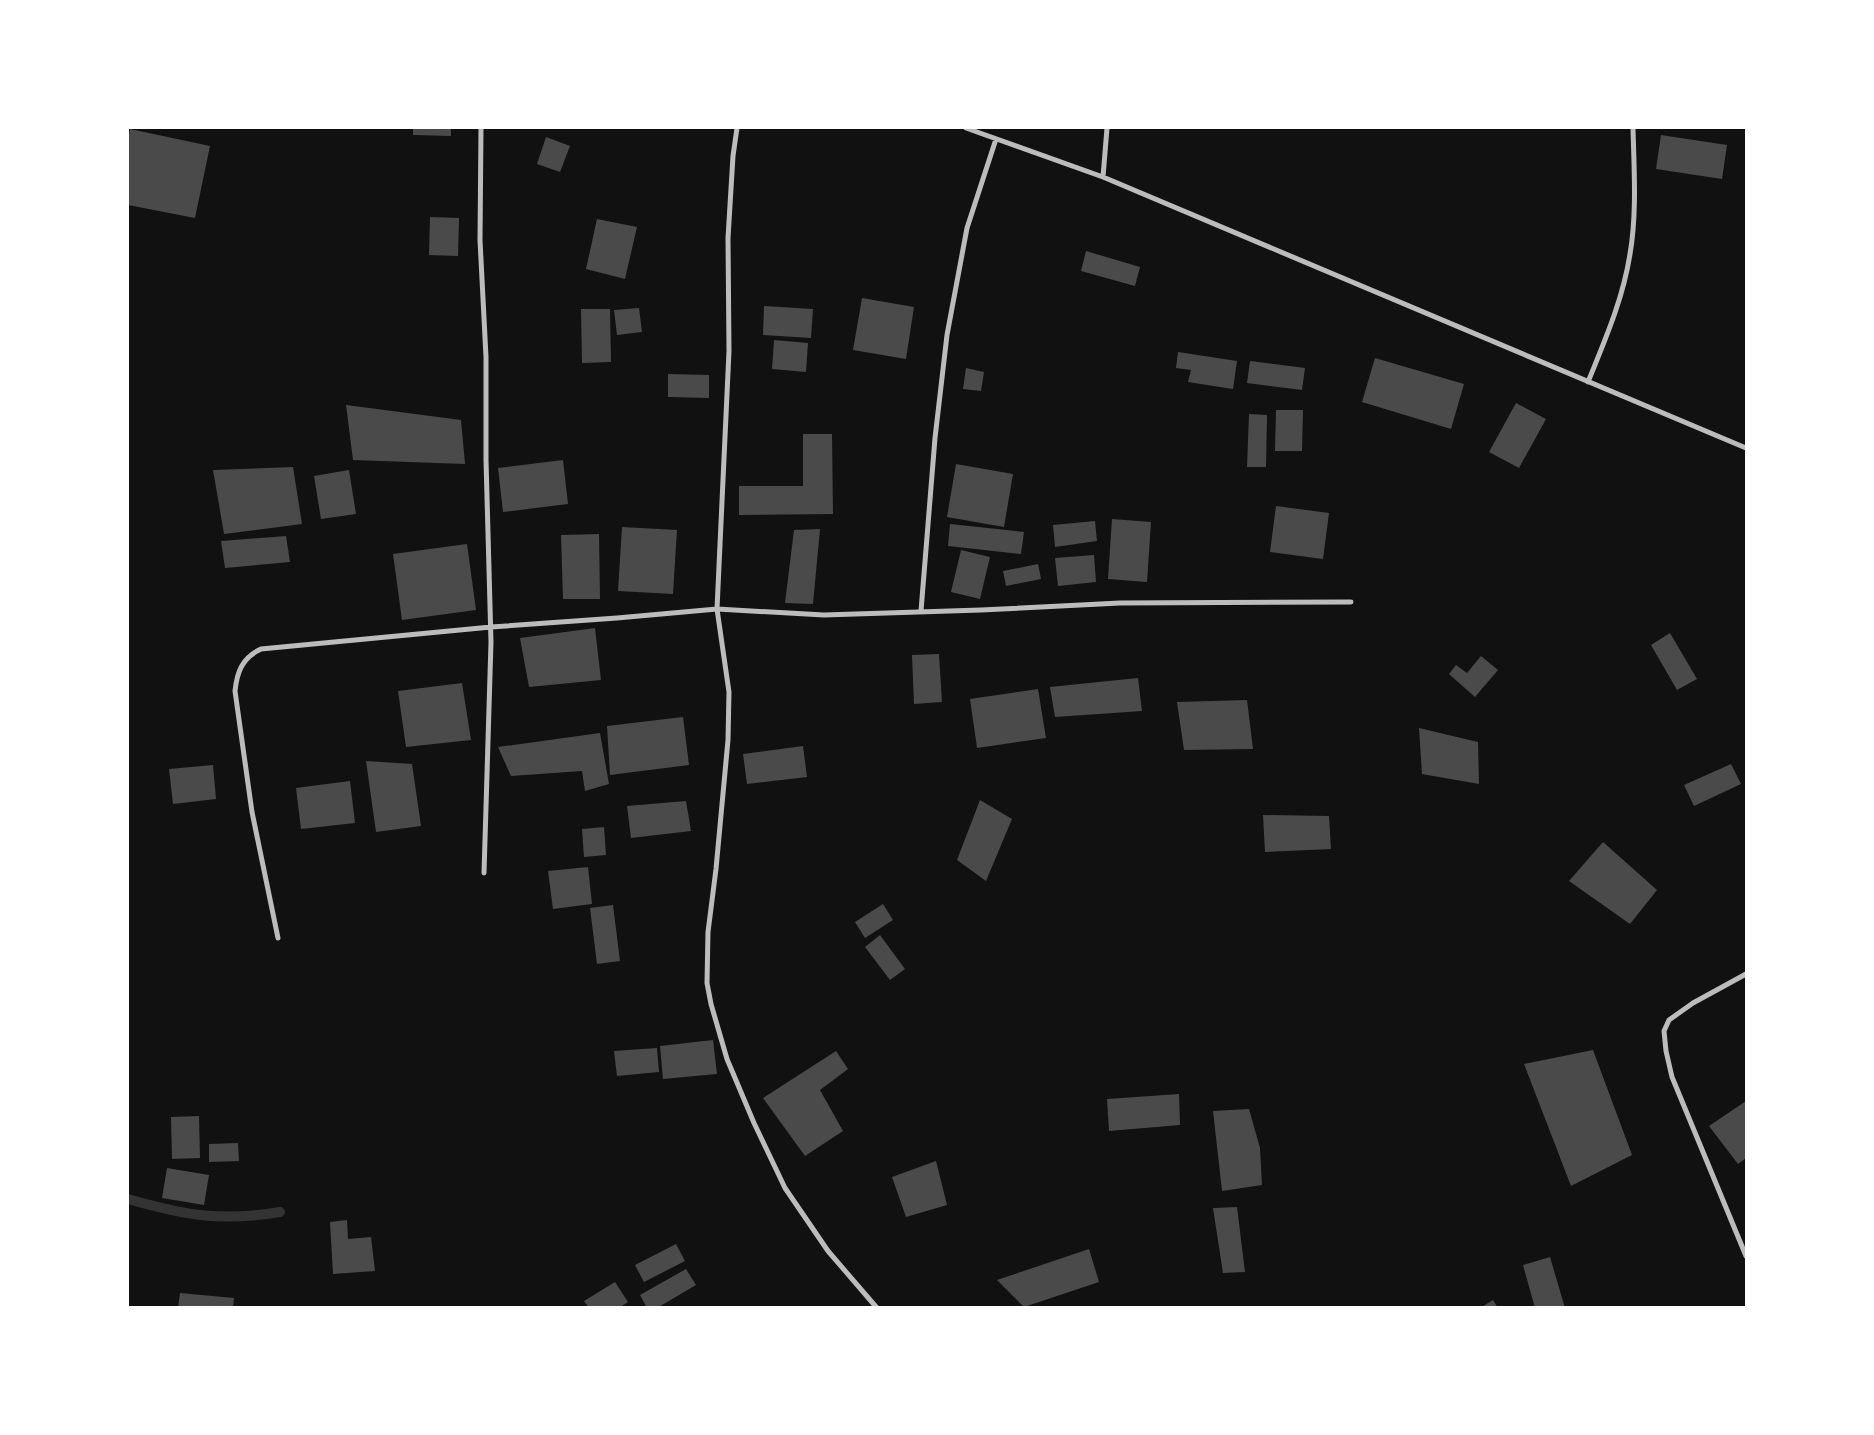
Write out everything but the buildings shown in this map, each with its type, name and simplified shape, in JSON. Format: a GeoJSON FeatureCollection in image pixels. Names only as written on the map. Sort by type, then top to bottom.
{"type":"FeatureCollection","features":[{"type":"Feature","properties":{"kind":"street"},"geometry":{"type":"LineString","coordinates":[[481,128],[480,240],[486,356],[486,460],[491,626],[484,873]]}},
{"type":"Feature","properties":{"kind":"street"},"geometry":{"type":"LineString","coordinates":[[737,128],[728,238],[729,351],[717,609],[729,692],[728,740],[708,932],[707,983],[711,1004],[728,1059],[754,1123],[786,1188],[828,1251],[877,1308]]}},
{"type":"Feature","properties":{"kind":"street"},"geometry":{"type":"LineString","coordinates":[[966,128],[1103,178],[1746,448]]}},
{"type":"Feature","properties":{"kind":"street"},"geometry":{"type":"LineString","coordinates":[[1103,178],[1108,128]]}},
{"type":"Feature","properties":{"kind":"street"},"geometry":{"type":"LineString","coordinates":[[1588,382],[1618,307],[1631,253],[1634,193],[1633,128]]}},
{"type":"Feature","properties":{"kind":"street"},"geometry":{"type":"LineString","coordinates":[[921,611],[935,438],[947,335],[967,228],[996,139]]}},
{"type":"Feature","properties":{"kind":"street"},"geometry":{"type":"LineString","coordinates":[[278,938],[252,812],[235,691],[237,674],[242,664],[251,654],[261,649],[491,626],[717,609],[824,615],[1120,603],[1351,602]]}},
{"type":"Feature","properties":{"kind":"street"},"geometry":{"type":"LineString","coordinates":[[1746,974],[1693,1003],[1669,1020],[1664,1031],[1672,1077],[1746,1256]]}},
{"type":"Feature","properties":{"kind":"waterway"},"geometry":{"type":"LineString","coordinates":[[128,1199],[185,1213],[202,1215],[239,1216],[280,1212]]}}]}
